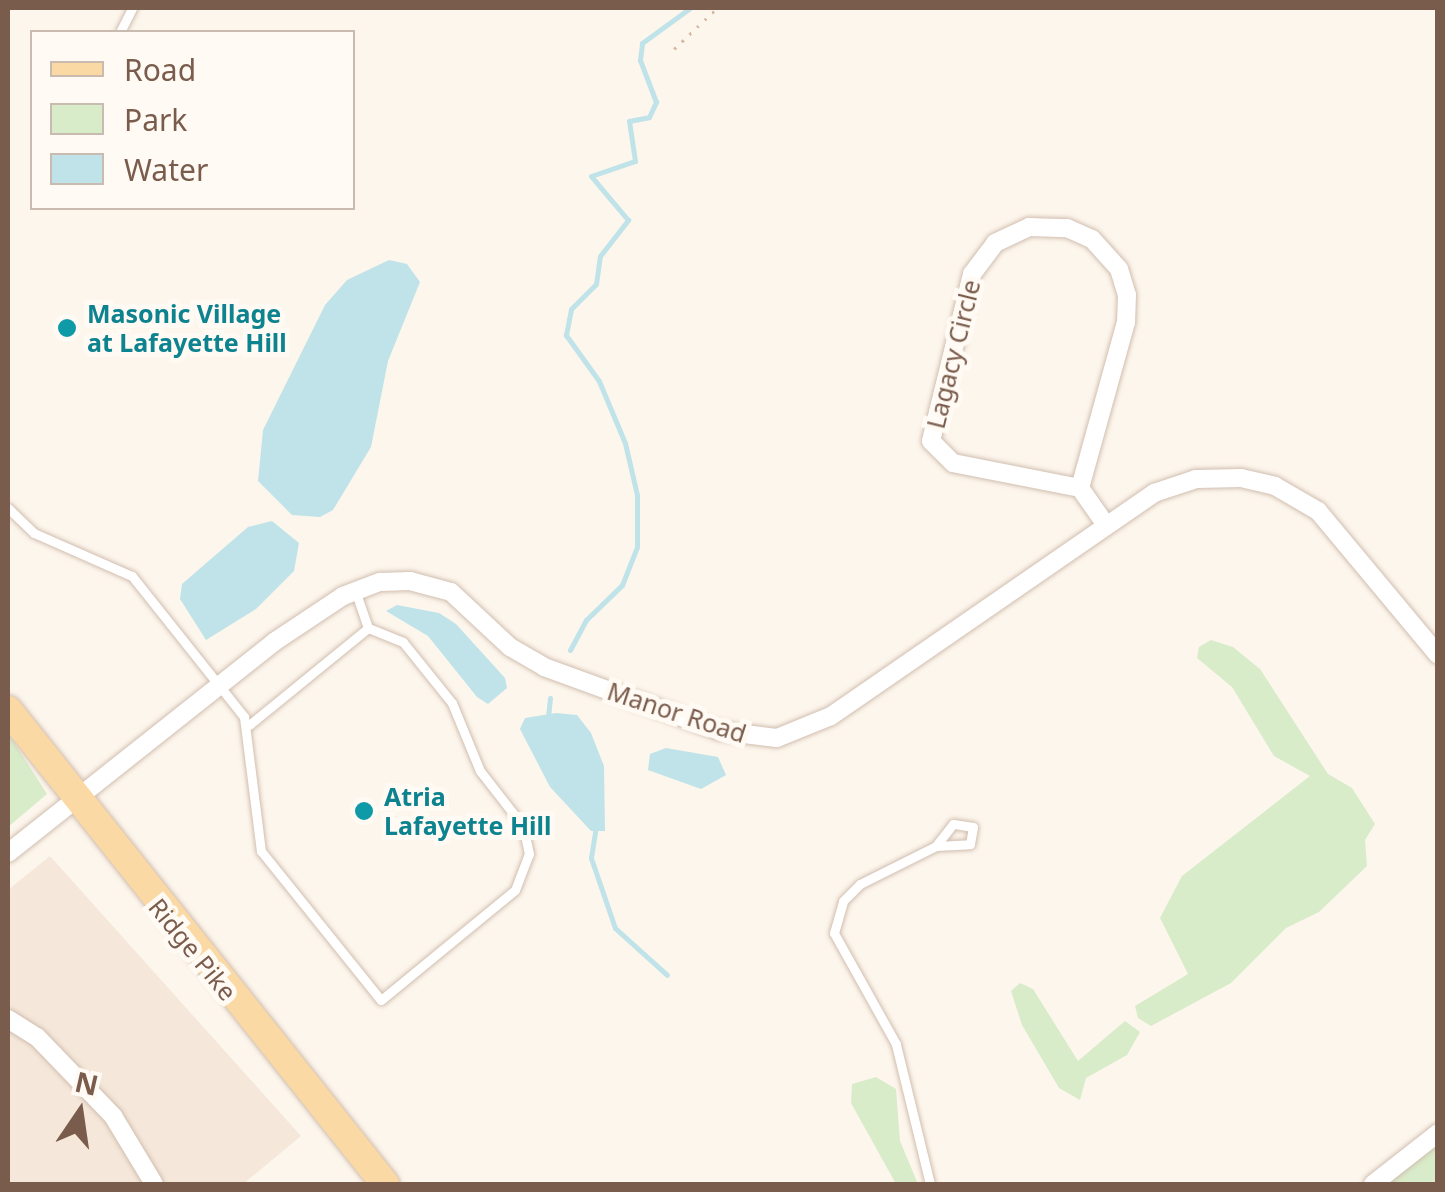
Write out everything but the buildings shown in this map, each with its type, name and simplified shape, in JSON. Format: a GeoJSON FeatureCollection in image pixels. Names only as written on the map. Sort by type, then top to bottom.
{"type":"FeatureCollection","features":[{"type":"Feature","properties":{"kind":"main road","name":"Ridge Pike"},"geometry":{"type":"LineString","coordinates":[[8,710],[384,1184]]}},
{"type":"Feature","properties":{"kind":"street","name":"Lagacy Circle"},"geometry":{"type":"LineString","coordinates":[[1054,226],[1092,239],[1118,270],[1126,295],[1126,322],[1080,488],[1053,488],[953,463],[931,441],[972,274],[994,243],[1029,227],[1054,226]]}},
{"type":"Feature","properties":{"kind":"street","name":"Manor Road"},"geometry":{"type":"LineString","coordinates":[[8,853],[215,687],[355,590],[396,580],[436,586],[464,600],[510,647],[544,666],[734,734],[776,738],[831,716],[1106,525],[1182,482],[1226,477],[1275,486],[1332,524],[1438,654]]}},
{"type":"Feature","properties":{"kind":"street"},"geometry":{"type":"LineString","coordinates":[[1080,488],[1106,525]]}},
{"type":"Feature","properties":{"kind":"street"},"geometry":{"type":"LineString","coordinates":[[8,1019],[38,1038],[113,1116],[154,1184]]}},
{"type":"Feature","properties":{"kind":"street"},"geometry":{"type":"LineString","coordinates":[[1373,1184],[1438,1132]]}},
{"type":"Feature","properties":{"kind":"lane"},"geometry":{"type":"LineString","coordinates":[[8,508],[34,533],[132,576],[215,687],[249,725],[253,824],[261,851],[381,1000],[515,890],[529,854],[523,826],[480,770],[452,703],[402,642],[368,628],[355,590]]}},
{"type":"Feature","properties":{"kind":"lane"},"geometry":{"type":"LineString","coordinates":[[249,725],[368,628]]}},
{"type":"Feature","properties":{"kind":"lane"},"geometry":{"type":"LineString","coordinates":[[930,1184],[896,1044],[834,933],[843,901],[860,884],[936,846]]}},
{"type":"Feature","properties":{"kind":"path"},"geometry":{"type":"LineString","coordinates":[[674,49],[717,8]]}},
{"type":"Feature","properties":{"kind":"shaded area"},"geometry":{"type":"Polygon","coordinates":[[[50,856],[301,1136],[243,1184],[8,1184],[8,890],[50,856]]]}},
{"type":"Feature","properties":{"kind":"green space"},"geometry":{"type":"Polygon","coordinates":[[[1211,640],[1233,647],[1260,669],[1328,774],[1352,788],[1375,824],[1365,840],[1367,866],[1319,912],[1286,928],[1231,983],[1151,1026],[1138,1018],[1135,1006],[1188,974],[1160,918],[1182,876],[1310,776],[1274,756],[1232,687],[1197,658],[1199,647],[1211,640]]]}},
{"type":"Feature","properties":{"kind":"green space"},"geometry":{"type":"Polygon","coordinates":[[[8,733],[47,794],[8,827],[8,733]]]}},
{"type":"Feature","properties":{"kind":"green space"},"geometry":{"type":"Polygon","coordinates":[[[1020,983],[1033,989],[1078,1061],[1125,1021],[1140,1032],[1127,1055],[1086,1078],[1080,1100],[1059,1088],[1022,1025],[1011,991],[1020,983]]]}},
{"type":"Feature","properties":{"kind":"green space"},"geometry":{"type":"Polygon","coordinates":[[[876,1077],[896,1089],[900,1141],[918,1184],[896,1184],[851,1103],[852,1084],[876,1077]]]}},
{"type":"Feature","properties":{"kind":"green space"},"geometry":{"type":"Polygon","coordinates":[[[1437,1143],[1437,1184],[1383,1184],[1437,1143]]]}},
{"type":"Feature","properties":{"kind":"water"},"geometry":{"type":"Polygon","coordinates":[[[389,260],[407,264],[420,282],[388,361],[371,447],[333,510],[320,517],[292,515],[258,481],[263,430],[325,305],[347,280],[389,260]]]}},
{"type":"Feature","properties":{"kind":"water"},"geometry":{"type":"Polygon","coordinates":[[[272,521],[299,543],[294,571],[256,609],[206,640],[180,599],[182,584],[248,527],[272,521]]]}},
{"type":"Feature","properties":{"kind":"water"},"geometry":{"type":"Polygon","coordinates":[[[397,605],[439,613],[456,624],[505,678],[507,688],[488,704],[477,697],[428,636],[386,611],[397,605]]]}},
{"type":"Feature","properties":{"kind":"water"},"geometry":{"type":"Polygon","coordinates":[[[556,713],[577,715],[591,733],[604,766],[605,831],[591,831],[550,787],[520,729],[525,718],[556,713]]]}},
{"type":"Feature","properties":{"kind":"water"},"geometry":{"type":"Polygon","coordinates":[[[666,748],[718,757],[726,775],[701,789],[648,770],[650,754],[666,748]]]}},
{"type":"Feature","properties":{"kind":"waterway"},"geometry":{"type":"LineString","coordinates":[[570,650],[586,620],[622,585],[637,547],[637,495],[625,443],[599,381],[566,335],[571,309],[596,284],[600,256],[628,220],[591,176],[635,161],[629,121],[649,117],[656,102],[640,60],[642,43],[690,8]]}},
{"type":"Feature","properties":{"kind":"waterway"},"geometry":{"type":"LineString","coordinates":[[548,717],[550,698]]}},
{"type":"Feature","properties":{"kind":"waterway"},"geometry":{"type":"LineString","coordinates":[[596,826],[591,858],[615,928],[667,975]]}},
{"type":"Feature","properties":{"kind":"place","name":"Masonic Village at Lafayette Hill"},"geometry":{"type":"Point","coordinates":[67,328]}},
{"type":"Feature","properties":{"kind":"place","name":"Atria Lafayette Hill"},"geometry":{"type":"Point","coordinates":[364,811]}}]}
